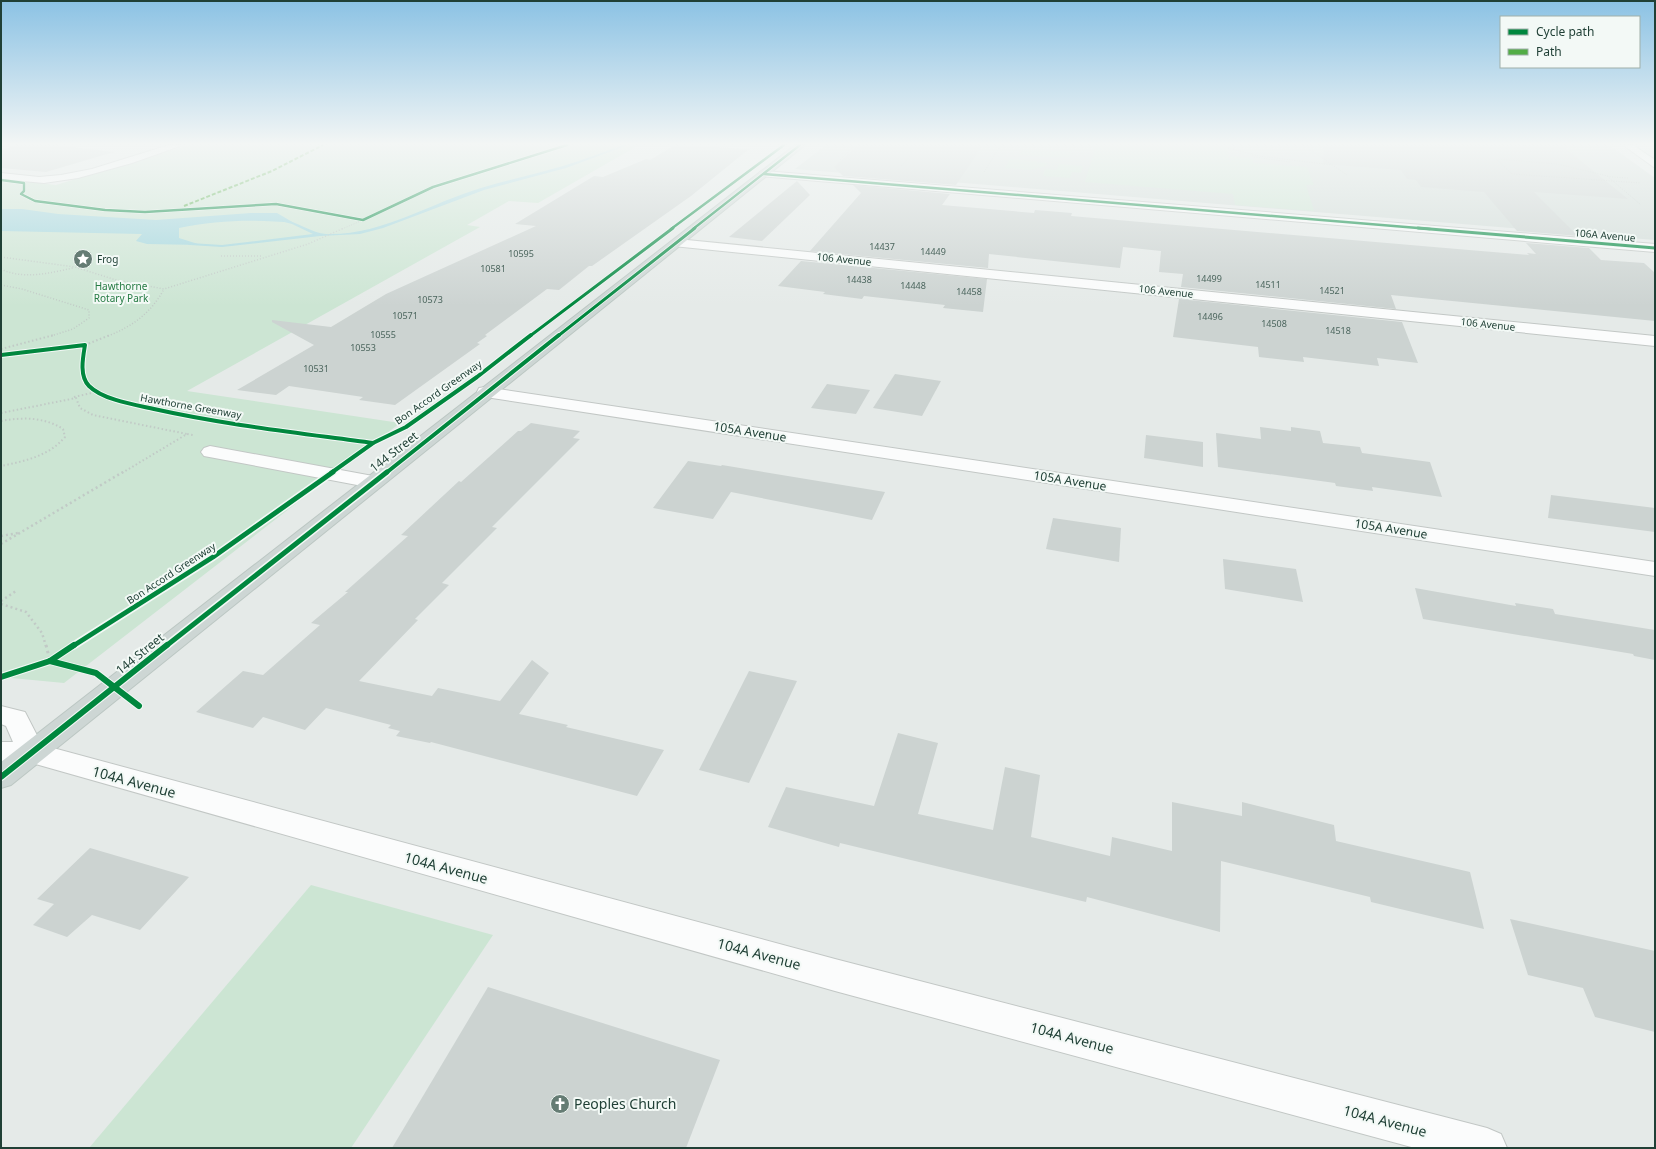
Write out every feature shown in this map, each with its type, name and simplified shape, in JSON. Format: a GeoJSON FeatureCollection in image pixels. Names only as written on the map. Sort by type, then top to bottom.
{"type":"FeatureCollection","features":[{"type":"Feature","properties":{"kind":"main road","name":"144 Street"},"geometry":{"type":"LineString","coordinates":[[1,777],[17,752],[373,482],[733,199]]}},
{"type":"Feature","properties":{"kind":"street","name":"106A Avenue"},"geometry":{"type":"LineString","coordinates":[[1090,199],[1655,248]]}},
{"type":"Feature","properties":{"kind":"street","name":"106 Avenue"},"geometry":{"type":"LineString","coordinates":[[677,242],[1655,341]]}},
{"type":"Feature","properties":{"kind":"street","name":"105A Avenue"},"geometry":{"type":"LineString","coordinates":[[486,392],[1655,569]]}},
{"type":"Feature","properties":{"kind":"street"},"geometry":{"type":"LineString","coordinates":[[210,452],[373,482]]}},
{"type":"Feature","properties":{"kind":"street"},"geometry":{"type":"LineString","coordinates":[[1,715],[16,719],[17,752]]}},
{"type":"Feature","properties":{"kind":"street","name":"104A Avenue"},"geometry":{"type":"LineString","coordinates":[[17,752],[827,973],[1487,1148]]}},
{"type":"Feature","properties":{"kind":"path"},"geometry":{"type":"LineString","coordinates":[[1634,199],[1641,205]]}},
{"type":"Feature","properties":{"kind":"path"},"geometry":{"type":"LineString","coordinates":[[1,257],[75,267],[116,280],[164,290],[265,256],[308,244],[370,216]]}},
{"type":"Feature","properties":{"kind":"path"},"geometry":{"type":"LineString","coordinates":[[350,218],[363,220]]}},
{"type":"Feature","properties":{"kind":"path"},"geometry":{"type":"LineString","coordinates":[[221,256],[265,256]]}},
{"type":"Feature","properties":{"kind":"path"},"geometry":{"type":"LineString","coordinates":[[1,269],[12,273],[34,274],[75,267]]}},
{"type":"Feature","properties":{"kind":"path"},"geometry":{"type":"LineString","coordinates":[[1,285],[21,287],[51,298],[81,306],[89,310],[90,314],[88,319],[80,325],[1,349]]}},
{"type":"Feature","properties":{"kind":"path"},"geometry":{"type":"LineString","coordinates":[[78,346],[85,345],[116,333],[142,320],[157,305],[164,290]]}},
{"type":"Feature","properties":{"kind":"path"},"geometry":{"type":"LineString","coordinates":[[84,352],[85,345]]}},
{"type":"Feature","properties":{"kind":"path"},"geometry":{"type":"LineString","coordinates":[[1,355],[9,354]]}},
{"type":"Feature","properties":{"kind":"path"},"geometry":{"type":"LineString","coordinates":[[90,387],[99,393]]}},
{"type":"Feature","properties":{"kind":"path"},"geometry":{"type":"LineString","coordinates":[[1,413],[99,393]]}},
{"type":"Feature","properties":{"kind":"path"},"geometry":{"type":"LineString","coordinates":[[73,398],[76,398],[80,408],[85,412],[98,417],[195,435]]}},
{"type":"Feature","properties":{"kind":"path"},"geometry":{"type":"LineString","coordinates":[[1,421],[30,418],[47,421],[56,424],[63,429],[64,437],[60,444],[51,450],[17,463],[1,466]]}},
{"type":"Feature","properties":{"kind":"path"},"geometry":{"type":"LineString","coordinates":[[1,544],[187,434]]}},
{"type":"Feature","properties":{"kind":"path"},"geometry":{"type":"LineString","coordinates":[[1,536],[20,533]]}},
{"type":"Feature","properties":{"kind":"path"},"geometry":{"type":"LineString","coordinates":[[1,601],[16,591]]}},
{"type":"Feature","properties":{"kind":"path"},"geometry":{"type":"LineString","coordinates":[[1,604],[26,612],[42,633],[50,661]]}},
{"type":"Feature","properties":{"kind":"path"},"geometry":{"type":"LineString","coordinates":[[44,663],[57,656]]}},
{"type":"Feature","properties":{"kind":"path"},"geometry":{"type":"LineString","coordinates":[[50,661],[58,663]]}},
{"type":"Feature","properties":{"kind":"shaded area"},"geometry":{"type":"Polygon","coordinates":[[[1154,199],[1655,199],[1655,240],[1154,199]]]}},
{"type":"Feature","properties":{"kind":"green space","name":"Hawthorne Rotary Park"},"geometry":{"type":"Polygon","coordinates":[[[1,199],[546,199],[538,203],[509,201],[467,225],[480,227],[187,391],[400,423],[64,683],[1,677],[1,199]]]}},
{"type":"Feature","properties":{"kind":"green space"},"geometry":{"type":"Polygon","coordinates":[[[1234,199],[1310,199],[1314,211],[1235,205],[1234,199]]]}},
{"type":"Feature","properties":{"kind":"green space"},"geometry":{"type":"Polygon","coordinates":[[[311,885],[493,935],[351,1148],[89,1148],[311,885]]]}},
{"type":"Feature","properties":{"kind":"water"},"geometry":{"type":"Polygon","coordinates":[[[1,209],[22,209],[58,214],[156,220],[251,213],[277,213],[294,223],[236,221],[193,225],[179,228],[179,238],[201,245],[147,244],[136,241],[142,234],[1,231],[1,209]]]}},
{"type":"Feature","properties":{"kind":"building"},"geometry":{"type":"Polygon","coordinates":[[[557,199],[687,199],[592,266],[589,266],[559,290],[547,289],[485,335],[487,336],[477,343],[480,344],[395,405],[359,400],[363,397],[289,386],[276,395],[237,390],[314,345],[272,322],[272,320],[331,327],[386,294],[536,226],[515,224],[557,199]]]}},
{"type":"Feature","properties":{"kind":"building"},"geometry":{"type":"Polygon","coordinates":[[[776,199],[806,199],[762,241],[729,237],[776,199]]]}},
{"type":"Feature","properties":{"kind":"building"},"geometry":{"type":"Polygon","coordinates":[[[856,199],[947,199],[942,205],[1034,213],[1035,210],[1072,213],[1071,216],[1529,255],[1527,253],[1536,254],[1526,243],[1589,248],[1601,260],[1644,263],[1655,273],[1655,321],[1391,295],[1396,309],[1181,287],[1183,274],[1159,272],[1161,251],[1123,247],[1120,268],[989,254],[988,268],[810,251],[856,199]]]}},
{"type":"Feature","properties":{"kind":"building"},"geometry":{"type":"Polygon","coordinates":[[[1490,199],[1541,199],[1578,236],[1517,231],[1490,199]]]}},
{"type":"Feature","properties":{"kind":"building"},"geometry":{"type":"Polygon","coordinates":[[[801,261],[987,279],[983,312],[943,308],[945,305],[864,296],[862,299],[823,294],[825,292],[778,286],[801,261]]]}},
{"type":"Feature","properties":{"kind":"building"},"geometry":{"type":"Polygon","coordinates":[[[1179,299],[1402,322],[1418,363],[1377,358],[1379,366],[1303,357],[1304,362],[1259,357],[1258,347],[1173,337],[1179,299]]]}},
{"type":"Feature","properties":{"kind":"building"},"geometry":{"type":"Polygon","coordinates":[[[895,374],[941,381],[922,416],[873,408],[895,374]]]}},
{"type":"Feature","properties":{"kind":"building"},"geometry":{"type":"Polygon","coordinates":[[[827,384],[870,390],[856,414],[811,408],[827,384]]]}},
{"type":"Feature","properties":{"kind":"building"},"geometry":{"type":"Polygon","coordinates":[[[531,423],[580,431],[573,438],[580,439],[492,527],[497,528],[442,583],[449,585],[415,619],[418,620],[359,681],[432,696],[438,688],[500,701],[532,660],[549,673],[519,714],[568,725],[566,727],[664,750],[637,796],[431,742],[396,736],[400,731],[388,728],[391,725],[326,708],[305,730],[263,717],[253,728],[196,712],[243,671],[263,675],[320,625],[311,623],[348,592],[345,592],[408,536],[401,535],[459,481],[461,482],[518,431],[521,431],[531,423]]]}},
{"type":"Feature","properties":{"kind":"building"},"geometry":{"type":"Polygon","coordinates":[[[1260,427],[1291,431],[1291,427],[1320,431],[1323,443],[1360,447],[1362,453],[1430,462],[1442,497],[1372,487],[1373,491],[1336,486],[1335,483],[1218,467],[1216,433],[1261,439],[1260,427]]]}},
{"type":"Feature","properties":{"kind":"building"},"geometry":{"type":"Polygon","coordinates":[[[1146,435],[1203,442],[1203,467],[1144,458],[1146,435]]]}},
{"type":"Feature","properties":{"kind":"building"},"geometry":{"type":"Polygon","coordinates":[[[688,461],[722,465],[885,492],[872,520],[731,492],[713,519],[653,508],[688,461]]]}},
{"type":"Feature","properties":{"kind":"building"},"geometry":{"type":"Polygon","coordinates":[[[1551,495],[1655,508],[1655,532],[1548,518],[1551,495]]]}},
{"type":"Feature","properties":{"kind":"building"},"geometry":{"type":"Polygon","coordinates":[[[1053,518],[1121,528],[1119,562],[1046,549],[1053,518]]]}},
{"type":"Feature","properties":{"kind":"building"},"geometry":{"type":"Polygon","coordinates":[[[1223,559],[1296,569],[1303,602],[1225,589],[1223,559]]]}},
{"type":"Feature","properties":{"kind":"building"},"geometry":{"type":"Polygon","coordinates":[[[1415,588],[1516,606],[1515,603],[1553,609],[1555,614],[1655,630],[1655,660],[1634,656],[1633,654],[1423,619],[1415,588]]]}},
{"type":"Feature","properties":{"kind":"building"},"geometry":{"type":"Polygon","coordinates":[[[749,671],[797,681],[749,783],[699,770],[749,671]]]}},
{"type":"Feature","properties":{"kind":"building"},"geometry":{"type":"Polygon","coordinates":[[[898,733],[938,743],[918,814],[993,830],[1005,767],[1040,775],[1031,837],[1110,856],[1112,837],[1172,851],[1172,802],[1242,816],[1242,802],[1334,825],[1336,841],[1470,872],[1484,929],[1371,902],[1370,897],[1221,861],[1220,932],[1087,897],[1086,902],[840,843],[839,847],[768,827],[786,787],[874,806],[898,733]]]}},
{"type":"Feature","properties":{"kind":"building"},"geometry":{"type":"Polygon","coordinates":[[[90,848],[189,877],[140,930],[92,915],[67,937],[33,925],[54,904],[37,899],[90,848]]]}},
{"type":"Feature","properties":{"kind":"building"},"geometry":{"type":"Polygon","coordinates":[[[1510,919],[1655,951],[1655,1032],[1595,1017],[1583,988],[1528,975],[1510,919]]]}},
{"type":"Feature","properties":{"kind":"building","name":"Peoples Church"},"geometry":{"type":"Polygon","coordinates":[[[488,987],[720,1060],[686,1148],[392,1148],[488,987]]]}},
{"type":"Feature","properties":{"kind":"waterway"},"geometry":{"type":"LineString","coordinates":[[283,220],[294,223],[314,233],[325,235],[360,233],[381,227],[456,199]]}},
{"type":"Feature","properties":{"kind":"waterway"},"geometry":{"type":"LineString","coordinates":[[190,244],[222,246],[318,235]]}},
{"type":"Feature","properties":{"kind":"marked path"},"geometry":{"type":"LineString","coordinates":[[184,206],[203,199]]}},
{"type":"Feature","properties":{"kind":"cycle path"},"geometry":{"type":"LineString","coordinates":[[30,199],[35,201],[105,210],[145,212],[276,204],[363,220],[408,199]]}},
{"type":"Feature","properties":{"kind":"cycle path","name":"Bon Accord Greenway"},"geometry":{"type":"LineString","coordinates":[[1,677],[50,661],[213,557],[373,443],[406,427],[477,377],[712,199]]}},
{"type":"Feature","properties":{"kind":"cycle path"},"geometry":{"type":"LineString","coordinates":[[1,777],[732,199]]}},
{"type":"Feature","properties":{"kind":"cycle path"},"geometry":{"type":"LineString","coordinates":[[1060,199],[1655,248]]}},
{"type":"Feature","properties":{"kind":"cycle path","name":"Hawthorne Greenway"},"geometry":{"type":"LineString","coordinates":[[1,355],[85,345],[83,366],[84,376],[89,386],[105,396],[135,405],[176,414],[269,429],[373,443]]}},
{"type":"Feature","properties":{"kind":"cycle path"},"geometry":{"type":"LineString","coordinates":[[50,661],[96,673],[139,706]]}},
{"type":"Feature","properties":{"kind":"place","name":"Frog"},"geometry":{"type":"Point","coordinates":[83,259]}},
{"type":"Feature","properties":{"kind":"place","name":"Peoples Church"},"geometry":{"type":"Point","coordinates":[560,1104]}}]}
